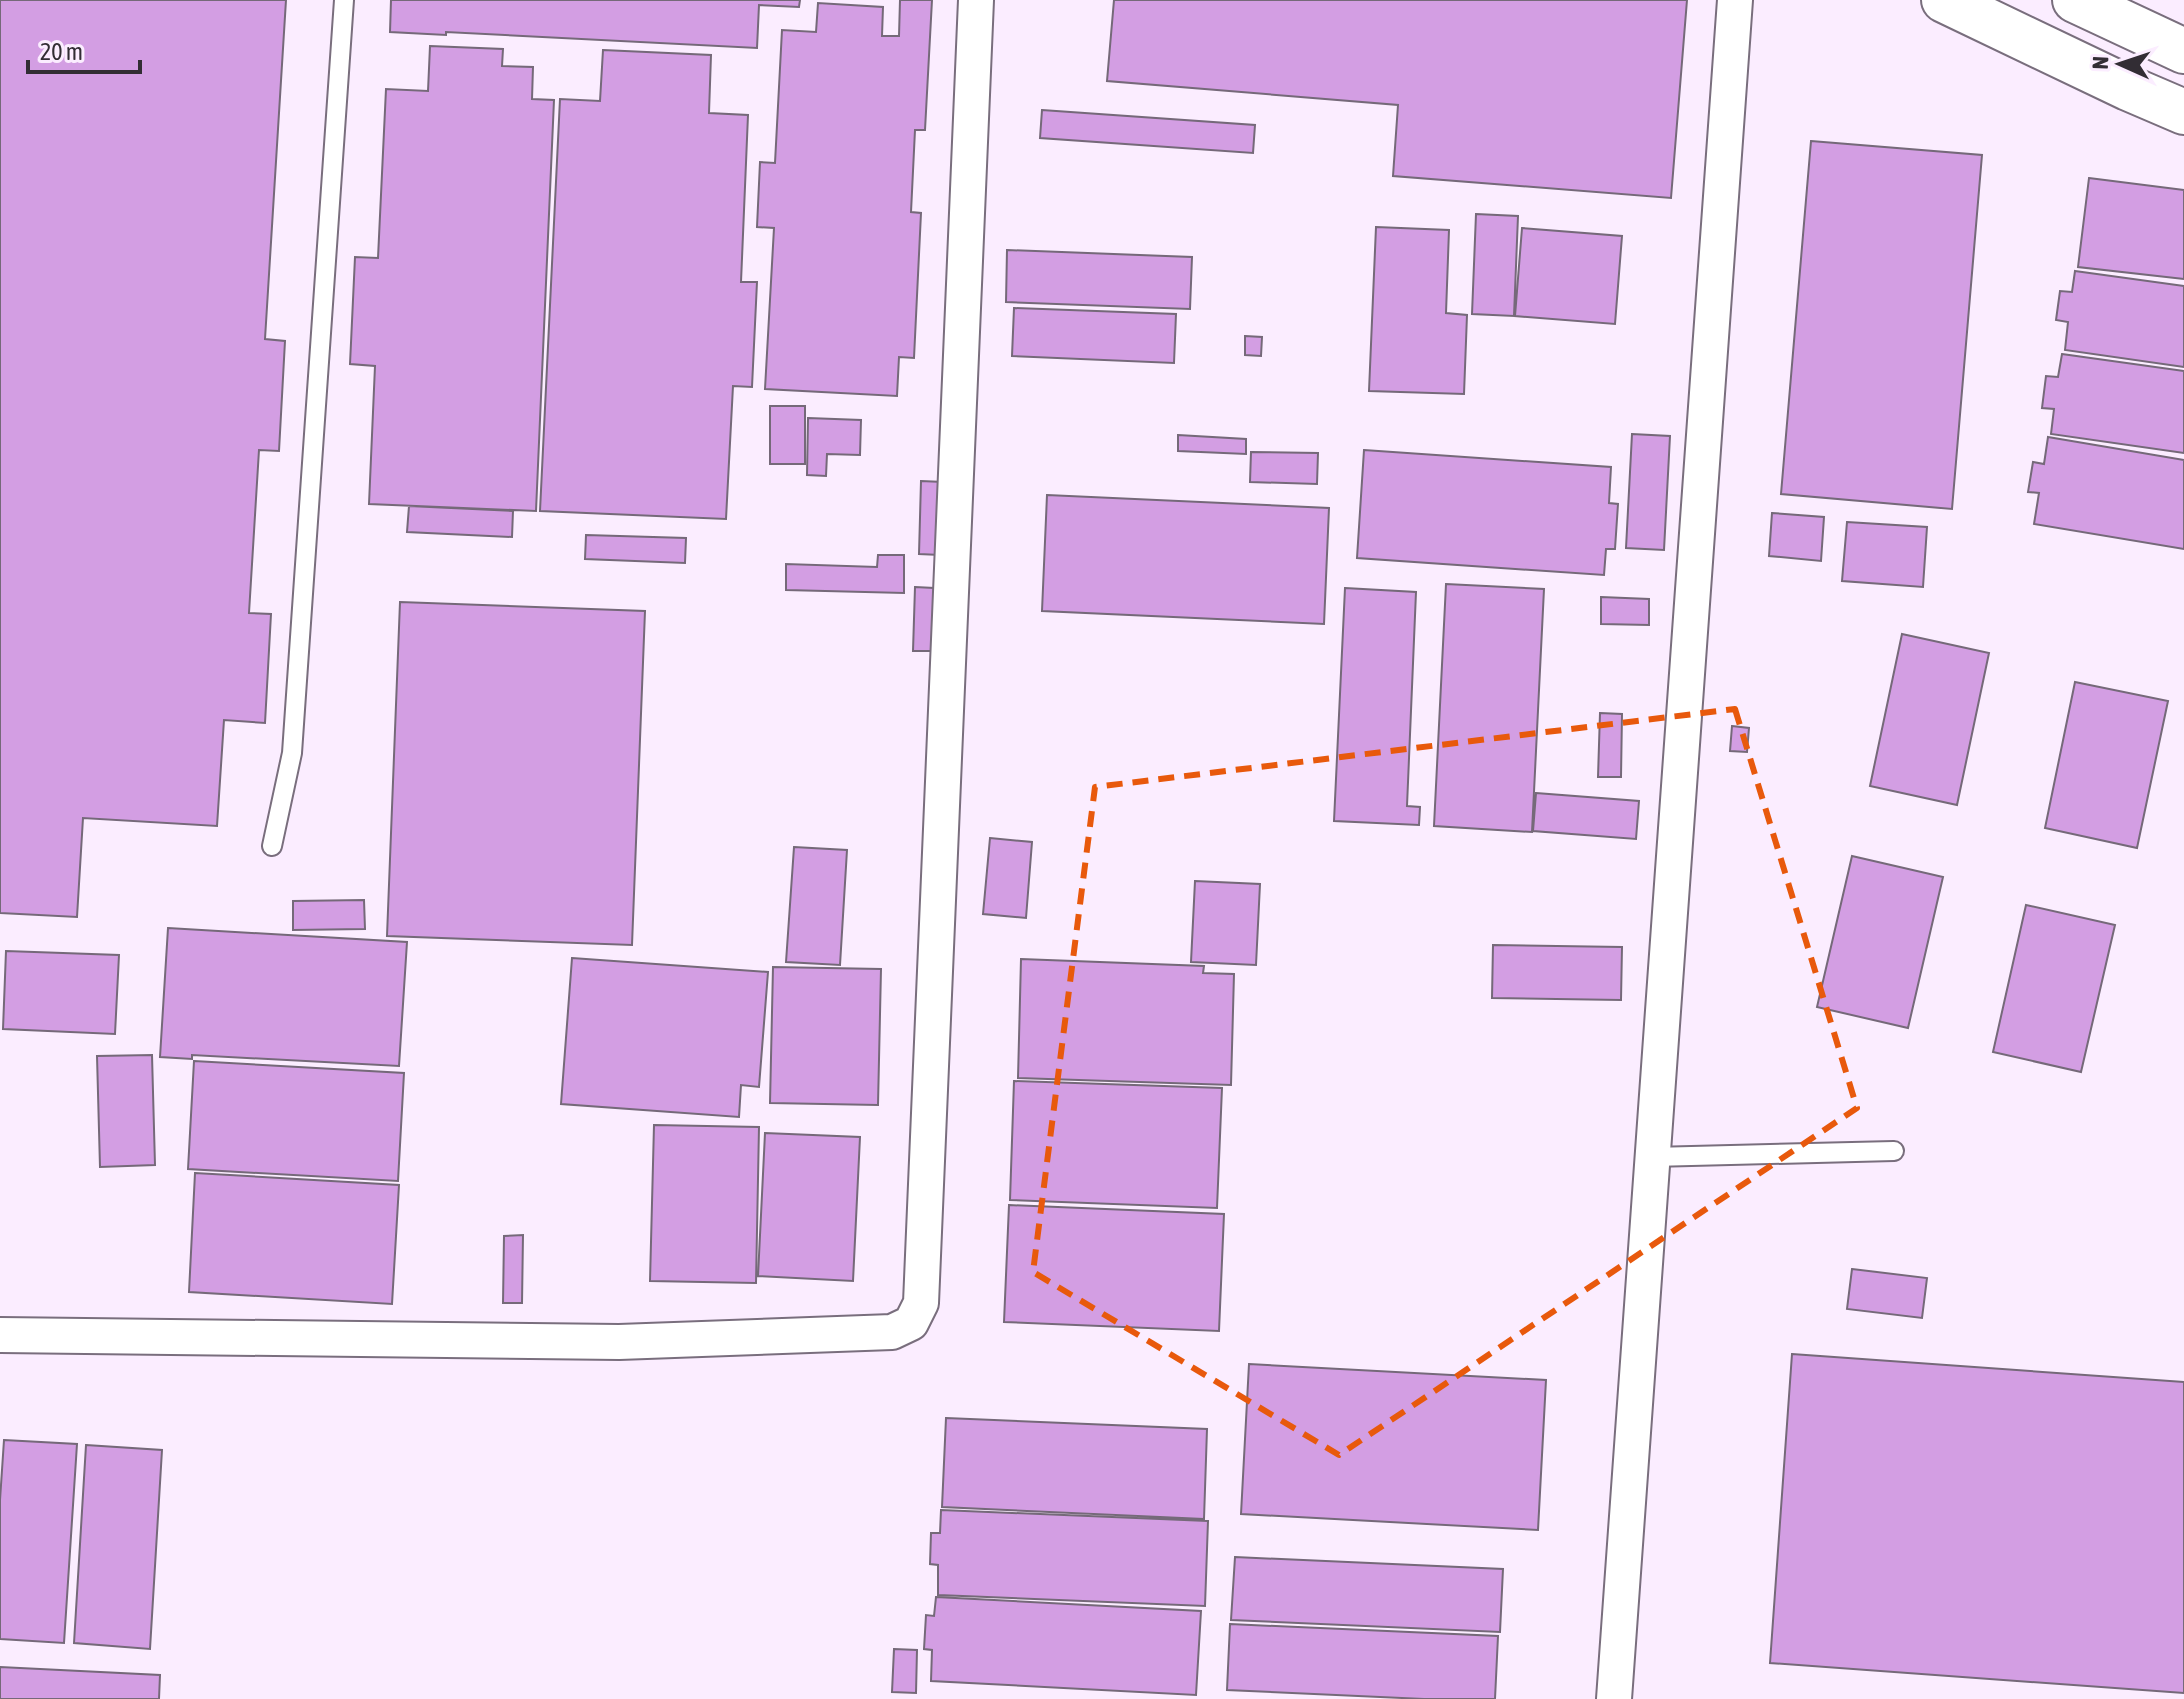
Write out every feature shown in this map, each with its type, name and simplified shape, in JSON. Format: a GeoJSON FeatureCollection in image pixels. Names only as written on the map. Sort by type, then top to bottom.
{"type":"FeatureCollection","features":[{"type":"Feature","properties":{"kind":"street"},"geometry":{"type":"LineString","coordinates":[[0,1335],[619,1342],[892,1332],[911,1323],[921,1303],[976,0]]}},
{"type":"Feature","properties":{"kind":"street"},"geometry":{"type":"LineString","coordinates":[[1614,1699],[1735,0]]}},
{"type":"Feature","properties":{"kind":"street"},"geometry":{"type":"LineString","coordinates":[[1944,0],[2184,112]]}},
{"type":"Feature","properties":{"kind":"street"},"geometry":{"type":"LineString","coordinates":[[2075,0],[2184,51]]}},
{"type":"Feature","properties":{"kind":"lane"},"geometry":{"type":"LineString","coordinates":[[272,846],[292,753],[344,0]]}},
{"type":"Feature","properties":{"kind":"lane"},"geometry":{"type":"LineString","coordinates":[[1652,1157],[1894,1151]]}},
{"type":"Feature","properties":{"kind":"highlighted area"},"geometry":{"type":"Polygon","coordinates":[[[1735,709],[1857,1108],[1339,1455],[1033,1272],[1095,787],[1735,709]]]}},
{"type":"Feature","properties":{"kind":"building"},"geometry":{"type":"Polygon","coordinates":[[[0,0],[286,0],[265,339],[285,341],[279,451],[259,450],[249,613],[271,614],[265,723],[224,720],[217,826],[83,818],[77,917],[0,913],[0,0]]]}},
{"type":"Feature","properties":{"kind":"building"},"geometry":{"type":"Polygon","coordinates":[[[391,0],[800,0],[799,7],[759,5],[757,48],[446,32],[446,35],[390,32],[391,0]]]}},
{"type":"Feature","properties":{"kind":"building"},"geometry":{"type":"Polygon","coordinates":[[[900,0],[932,0],[925,130],[915,130],[911,212],[921,213],[914,358],[899,357],[897,396],[765,389],[774,228],[757,227],[760,162],[775,163],[782,30],[816,32],[818,3],[883,7],[882,36],[899,36],[900,0]]]}},
{"type":"Feature","properties":{"kind":"building"},"geometry":{"type":"Polygon","coordinates":[[[1114,0],[1687,0],[1671,198],[1393,176],[1398,105],[1107,81],[1114,0]]]}},
{"type":"Feature","properties":{"kind":"building"},"geometry":{"type":"Polygon","coordinates":[[[430,46],[503,49],[502,66],[533,67],[532,99],[554,100],[536,511],[369,504],[375,366],[350,364],[355,257],[378,258],[386,89],[428,91],[430,46]]]}},
{"type":"Feature","properties":{"kind":"building"},"geometry":{"type":"Polygon","coordinates":[[[603,50],[711,55],[709,113],[748,115],[741,282],[757,282],[752,387],[733,386],[726,519],[540,511],[560,99],[600,101],[603,50]]]}},
{"type":"Feature","properties":{"kind":"building"},"geometry":{"type":"Polygon","coordinates":[[[1042,110],[1255,125],[1253,153],[1040,138],[1042,110]]]}},
{"type":"Feature","properties":{"kind":"building"},"geometry":{"type":"Polygon","coordinates":[[[1811,141],[1982,155],[1952,509],[1781,494],[1811,141]]]}},
{"type":"Feature","properties":{"kind":"building"},"geometry":{"type":"Polygon","coordinates":[[[2089,178],[2184,190],[2184,279],[2078,267],[2089,178]]]}},
{"type":"Feature","properties":{"kind":"building"},"geometry":{"type":"Polygon","coordinates":[[[1476,214],[1518,216],[1514,316],[1472,314],[1476,214]]]}},
{"type":"Feature","properties":{"kind":"building"},"geometry":{"type":"Polygon","coordinates":[[[1376,227],[1449,230],[1446,313],[1467,315],[1464,394],[1369,391],[1376,227]]]}},
{"type":"Feature","properties":{"kind":"building"},"geometry":{"type":"Polygon","coordinates":[[[1522,228],[1622,236],[1615,324],[1515,316],[1522,228]]]}},
{"type":"Feature","properties":{"kind":"building"},"geometry":{"type":"Polygon","coordinates":[[[1007,250],[1192,257],[1190,309],[1006,302],[1007,250]]]}},
{"type":"Feature","properties":{"kind":"building"},"geometry":{"type":"Polygon","coordinates":[[[2075,271],[2184,286],[2184,367],[2065,350],[2068,322],[2056,320],[2060,291],[2072,292],[2075,271]]]}},
{"type":"Feature","properties":{"kind":"building"},"geometry":{"type":"Polygon","coordinates":[[[1014,308],[1176,314],[1174,363],[1012,356],[1014,308]]]}},
{"type":"Feature","properties":{"kind":"building"},"geometry":{"type":"Polygon","coordinates":[[[1245,336],[1262,337],[1261,356],[1245,355],[1245,336]]]}},
{"type":"Feature","properties":{"kind":"building"},"geometry":{"type":"Polygon","coordinates":[[[2062,354],[2184,371],[2184,453],[2051,434],[2054,409],[2042,408],[2046,376],[2058,377],[2062,354]]]}},
{"type":"Feature","properties":{"kind":"building"},"geometry":{"type":"Polygon","coordinates":[[[770,406],[805,406],[805,464],[770,464],[770,406]]]}},
{"type":"Feature","properties":{"kind":"building"},"geometry":{"type":"Polygon","coordinates":[[[808,418],[861,420],[860,455],[827,454],[826,476],[807,475],[808,418]]]}},
{"type":"Feature","properties":{"kind":"building"},"geometry":{"type":"Polygon","coordinates":[[[1632,434],[1670,436],[1664,550],[1626,548],[1632,434]]]}},
{"type":"Feature","properties":{"kind":"building"},"geometry":{"type":"Polygon","coordinates":[[[1178,435],[1246,439],[1246,454],[1178,451],[1178,435]]]}},
{"type":"Feature","properties":{"kind":"building"},"geometry":{"type":"Polygon","coordinates":[[[2048,437],[2184,460],[2184,549],[2034,524],[2039,493],[2028,492],[2033,462],[2044,464],[2048,437]]]}},
{"type":"Feature","properties":{"kind":"building"},"geometry":{"type":"Polygon","coordinates":[[[1364,450],[1611,467],[1609,503],[1618,504],[1615,549],[1606,549],[1604,575],[1357,558],[1364,450]]]}},
{"type":"Feature","properties":{"kind":"building"},"geometry":{"type":"Polygon","coordinates":[[[1251,452],[1318,453],[1317,484],[1250,482],[1251,452]]]}},
{"type":"Feature","properties":{"kind":"building"},"geometry":{"type":"Polygon","coordinates":[[[921,481],[943,482],[940,555],[919,554],[921,481]]]}},
{"type":"Feature","properties":{"kind":"building"},"geometry":{"type":"Polygon","coordinates":[[[1047,495],[1329,508],[1324,624],[1042,611],[1047,495]]]}},
{"type":"Feature","properties":{"kind":"building"},"geometry":{"type":"Polygon","coordinates":[[[409,506],[513,511],[512,537],[407,532],[409,506]]]}},
{"type":"Feature","properties":{"kind":"building"},"geometry":{"type":"Polygon","coordinates":[[[1772,513],[1824,517],[1821,561],[1769,556],[1772,513]]]}},
{"type":"Feature","properties":{"kind":"building"},"geometry":{"type":"Polygon","coordinates":[[[1847,522],[1927,527],[1923,587],[1842,581],[1847,522]]]}},
{"type":"Feature","properties":{"kind":"building"},"geometry":{"type":"Polygon","coordinates":[[[586,535],[686,538],[685,563],[585,559],[586,535]]]}},
{"type":"Feature","properties":{"kind":"building"},"geometry":{"type":"Polygon","coordinates":[[[878,555],[904,555],[904,593],[786,590],[786,564],[877,567],[878,555]]]}},
{"type":"Feature","properties":{"kind":"building"},"geometry":{"type":"Polygon","coordinates":[[[1446,584],[1544,589],[1532,832],[1434,826],[1446,584]]]}},
{"type":"Feature","properties":{"kind":"building"},"geometry":{"type":"Polygon","coordinates":[[[915,587],[934,588],[932,651],[913,651],[915,587]]]}},
{"type":"Feature","properties":{"kind":"building"},"geometry":{"type":"Polygon","coordinates":[[[1345,588],[1416,592],[1407,806],[1420,807],[1419,825],[1334,821],[1345,588]]]}},
{"type":"Feature","properties":{"kind":"building"},"geometry":{"type":"Polygon","coordinates":[[[1601,597],[1649,599],[1649,625],[1601,624],[1601,597]]]}},
{"type":"Feature","properties":{"kind":"building"},"geometry":{"type":"Polygon","coordinates":[[[400,602],[645,611],[632,945],[387,936],[400,602]]]}},
{"type":"Feature","properties":{"kind":"building"},"geometry":{"type":"Polygon","coordinates":[[[1902,634],[1989,653],[1957,805],[1870,786],[1902,634]]]}},
{"type":"Feature","properties":{"kind":"building"},"geometry":{"type":"Polygon","coordinates":[[[2075,682],[2168,701],[2137,848],[2045,828],[2075,682]]]}},
{"type":"Feature","properties":{"kind":"building"},"geometry":{"type":"Polygon","coordinates":[[[1600,713],[1622,714],[1621,777],[1598,777],[1600,713]]]}},
{"type":"Feature","properties":{"kind":"building"},"geometry":{"type":"Polygon","coordinates":[[[1732,726],[1749,728],[1747,752],[1730,751],[1732,726]]]}},
{"type":"Feature","properties":{"kind":"building"},"geometry":{"type":"Polygon","coordinates":[[[1536,793],[1639,801],[1636,839],[1533,831],[1536,793]]]}},
{"type":"Feature","properties":{"kind":"building"},"geometry":{"type":"Polygon","coordinates":[[[990,838],[1032,842],[1026,918],[983,914],[990,838]]]}},
{"type":"Feature","properties":{"kind":"building"},"geometry":{"type":"Polygon","coordinates":[[[794,847],[847,850],[840,965],[786,962],[794,847]]]}},
{"type":"Feature","properties":{"kind":"building"},"geometry":{"type":"Polygon","coordinates":[[[1852,856],[1943,877],[1908,1028],[1817,1007],[1852,856]]]}},
{"type":"Feature","properties":{"kind":"building"},"geometry":{"type":"Polygon","coordinates":[[[1195,881],[1260,884],[1256,965],[1191,962],[1195,881]]]}},
{"type":"Feature","properties":{"kind":"building"},"geometry":{"type":"Polygon","coordinates":[[[364,900],[365,929],[293,930],[293,901],[364,900]]]}},
{"type":"Feature","properties":{"kind":"building"},"geometry":{"type":"Polygon","coordinates":[[[2026,905],[2115,925],[2081,1072],[1993,1052],[2026,905]]]}},
{"type":"Feature","properties":{"kind":"building"},"geometry":{"type":"Polygon","coordinates":[[[168,928],[407,942],[399,1066],[192,1055],[192,1059],[160,1057],[168,928]]]}},
{"type":"Feature","properties":{"kind":"building"},"geometry":{"type":"Polygon","coordinates":[[[1493,945],[1622,947],[1621,1000],[1492,998],[1493,945]]]}},
{"type":"Feature","properties":{"kind":"building"},"geometry":{"type":"Polygon","coordinates":[[[6,951],[119,955],[115,1034],[3,1029],[6,951]]]}},
{"type":"Feature","properties":{"kind":"building"},"geometry":{"type":"Polygon","coordinates":[[[572,958],[768,972],[759,1087],[741,1085],[739,1117],[561,1104],[572,958]]]}},
{"type":"Feature","properties":{"kind":"building"},"geometry":{"type":"Polygon","coordinates":[[[1021,959],[1204,966],[1203,973],[1234,974],[1231,1085],[1018,1078],[1021,959]]]}},
{"type":"Feature","properties":{"kind":"building"},"geometry":{"type":"Polygon","coordinates":[[[773,967],[881,969],[878,1105],[770,1103],[773,967]]]}},
{"type":"Feature","properties":{"kind":"building"},"geometry":{"type":"Polygon","coordinates":[[[152,1055],[155,1165],[100,1167],[97,1056],[152,1055]]]}},
{"type":"Feature","properties":{"kind":"building"},"geometry":{"type":"Polygon","coordinates":[[[194,1061],[404,1073],[398,1181],[188,1169],[194,1061]]]}},
{"type":"Feature","properties":{"kind":"building"},"geometry":{"type":"Polygon","coordinates":[[[1014,1081],[1222,1088],[1217,1208],[1010,1200],[1014,1081]]]}},
{"type":"Feature","properties":{"kind":"building"},"geometry":{"type":"Polygon","coordinates":[[[654,1125],[759,1127],[756,1283],[650,1281],[654,1125]]]}},
{"type":"Feature","properties":{"kind":"building"},"geometry":{"type":"Polygon","coordinates":[[[765,1133],[860,1137],[853,1281],[758,1276],[765,1133]]]}},
{"type":"Feature","properties":{"kind":"building"},"geometry":{"type":"Polygon","coordinates":[[[195,1173],[399,1185],[392,1304],[189,1292],[195,1173]]]}},
{"type":"Feature","properties":{"kind":"building"},"geometry":{"type":"Polygon","coordinates":[[[1009,1205],[1224,1214],[1219,1331],[1004,1322],[1009,1205]]]}},
{"type":"Feature","properties":{"kind":"building"},"geometry":{"type":"Polygon","coordinates":[[[523,1235],[522,1303],[503,1303],[504,1236],[523,1235]]]}},
{"type":"Feature","properties":{"kind":"building"},"geometry":{"type":"Polygon","coordinates":[[[1852,1269],[1927,1278],[1922,1318],[1847,1309],[1852,1269]]]}},
{"type":"Feature","properties":{"kind":"building"},"geometry":{"type":"Polygon","coordinates":[[[1792,1354],[2184,1382],[2184,1693],[1770,1663],[1792,1354]]]}},
{"type":"Feature","properties":{"kind":"building"},"geometry":{"type":"Polygon","coordinates":[[[1249,1364],[1546,1380],[1538,1530],[1241,1514],[1249,1364]]]}},
{"type":"Feature","properties":{"kind":"building"},"geometry":{"type":"Polygon","coordinates":[[[946,1418],[1207,1429],[1204,1519],[942,1507],[946,1418]]]}},
{"type":"Feature","properties":{"kind":"building"},"geometry":{"type":"Polygon","coordinates":[[[4,1440],[77,1444],[64,1643],[0,1639],[0,1500],[4,1440]]]}},
{"type":"Feature","properties":{"kind":"building"},"geometry":{"type":"Polygon","coordinates":[[[86,1445],[162,1450],[150,1649],[74,1643],[86,1445]]]}},
{"type":"Feature","properties":{"kind":"building"},"geometry":{"type":"Polygon","coordinates":[[[941,1510],[1208,1521],[1205,1606],[938,1595],[938,1565],[930,1564],[931,1533],[940,1533],[941,1510]]]}},
{"type":"Feature","properties":{"kind":"building"},"geometry":{"type":"Polygon","coordinates":[[[1235,1557],[1503,1569],[1500,1632],[1231,1620],[1235,1557]]]}},
{"type":"Feature","properties":{"kind":"building"},"geometry":{"type":"Polygon","coordinates":[[[936,1597],[1201,1611],[1196,1695],[931,1681],[932,1650],[924,1649],[926,1615],[934,1616],[936,1597]]]}},
{"type":"Feature","properties":{"kind":"building"},"geometry":{"type":"Polygon","coordinates":[[[1230,1624],[1498,1636],[1495,1699],[1227,1690],[1230,1624]]]}},
{"type":"Feature","properties":{"kind":"building"},"geometry":{"type":"Polygon","coordinates":[[[894,1649],[917,1650],[916,1693],[892,1692],[894,1649]]]}},
{"type":"Feature","properties":{"kind":"building"},"geometry":{"type":"Polygon","coordinates":[[[0,1667],[160,1675],[159,1699],[0,1699],[0,1667]]]}}]}
